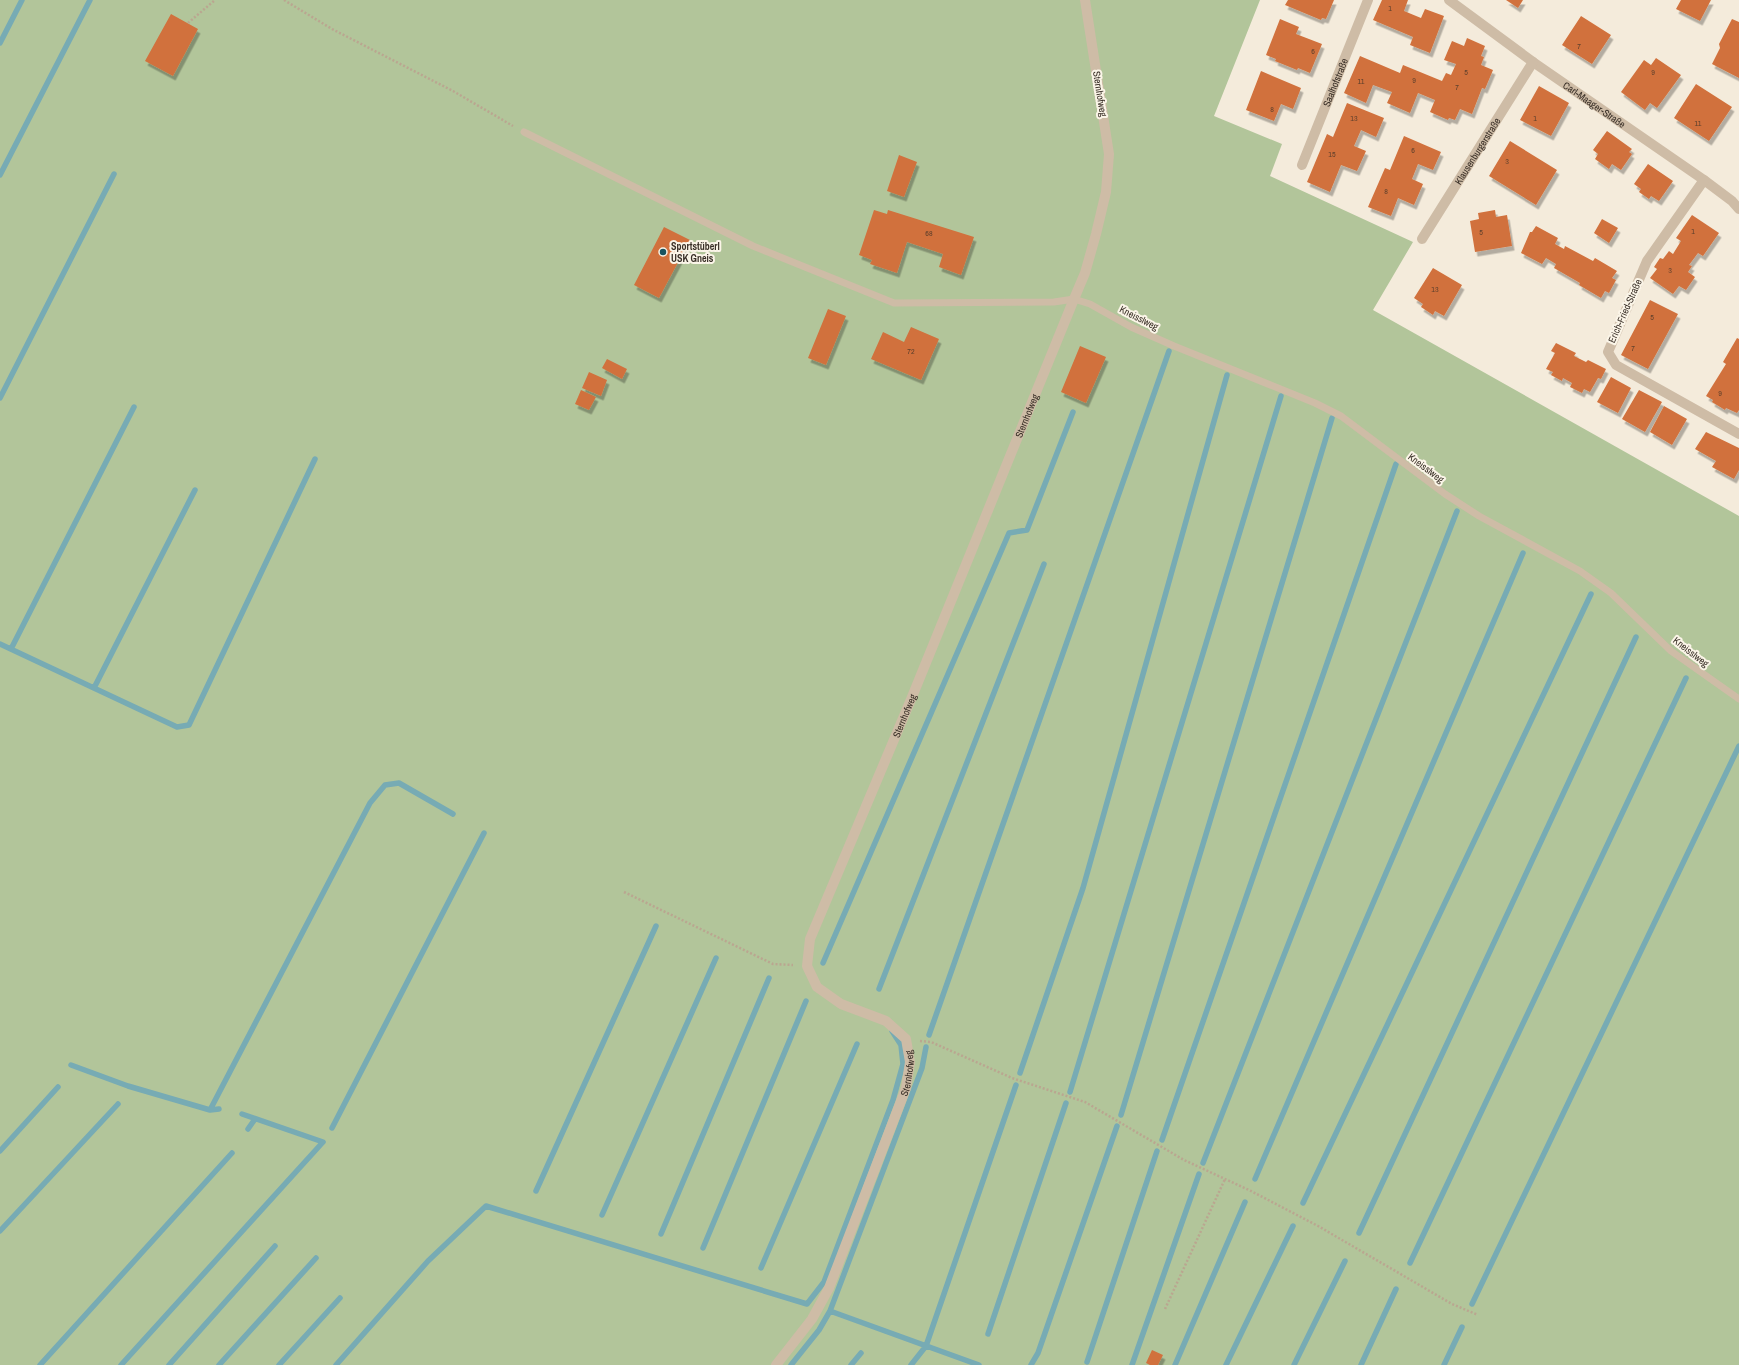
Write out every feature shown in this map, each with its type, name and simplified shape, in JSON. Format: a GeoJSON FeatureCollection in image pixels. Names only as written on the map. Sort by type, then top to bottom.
{"type":"FeatureCollection","features":[{"type":"Feature","properties":{"kind":"street","name":"Sternhofweg"},"geometry":{"type":"LineString","coordinates":[[776,1365],[812,1319],[829,1288],[906,1088],[910,1062],[906,1039],[886,1021],[841,1004],[818,987],[807,966],[810,939],[912,697],[1074,299],[1096,234],[1106,192],[1109,154],[1085,0]]}},
{"type":"Feature","properties":{"kind":"street","name":"Saalhofstraße"},"geometry":{"type":"LineString","coordinates":[[1302,165],[1368,0]]}},
{"type":"Feature","properties":{"kind":"street","name":"Carl-Maager-Straße"},"geometry":{"type":"LineString","coordinates":[[1454,1],[1533,62],[1704,180],[1732,201],[1739,209]]}},
{"type":"Feature","properties":{"kind":"street","name":"Klausenburgerstraße"},"geometry":{"type":"LineString","coordinates":[[1422,239],[1533,62]]}},
{"type":"Feature","properties":{"kind":"street","name":"Erich-Fried-Straße"},"geometry":{"type":"LineString","coordinates":[[1704,180],[1647,261],[1608,352],[1616,365],[1739,434]]}},
{"type":"Feature","properties":{"kind":"lane"},"geometry":{"type":"LineString","coordinates":[[524,132],[753,246],[894,303],[1054,302],[1074,299]]}},
{"type":"Feature","properties":{"kind":"lane","name":"Kneisslweg"},"geometry":{"type":"LineString","coordinates":[[1074,299],[1090,304],[1131,327],[1174,346],[1315,403],[1341,416],[1445,494],[1479,516],[1586,576],[1611,593],[1671,651],[1739,699]]}},
{"type":"Feature","properties":{"kind":"path"},"geometry":{"type":"LineString","coordinates":[[188,23],[215,0]]}},
{"type":"Feature","properties":{"kind":"path"},"geometry":{"type":"LineString","coordinates":[[284,0],[332,29],[453,91],[524,132]]}},
{"type":"Feature","properties":{"kind":"path"},"geometry":{"type":"LineString","coordinates":[[624,892],[773,964],[807,966]]}},
{"type":"Feature","properties":{"kind":"path"},"geometry":{"type":"LineString","coordinates":[[906,1039],[931,1042],[1012,1078],[1085,1102],[1184,1160],[1318,1226],[1452,1304],[1478,1315]]}},
{"type":"Feature","properties":{"kind":"path"},"geometry":{"type":"LineString","coordinates":[[1165,1309],[1225,1179]]}},
{"type":"Feature","properties":{"kind":"green space"},"geometry":{"type":"Polygon","coordinates":[[[0,0],[1260,0],[1214,116],[1282,144],[1270,176],[1413,242],[1373,310],[1739,516],[1739,1365],[0,1365],[0,0]]]}},
{"type":"Feature","properties":{"kind":"building"},"geometry":{"type":"Polygon","coordinates":[[[1288,0],[1334,0],[1326,19],[1322,18],[1321,20],[1285,5],[1288,0]]]}},
{"type":"Feature","properties":{"kind":"building"},"geometry":{"type":"Polygon","coordinates":[[[1382,0],[1408,0],[1404,11],[1421,18],[1425,9],[1444,16],[1430,53],[1410,45],[1413,37],[1373,20],[1382,0]]]}},
{"type":"Feature","properties":{"kind":"building"},"geometry":{"type":"Polygon","coordinates":[[[1506,0],[1523,0],[1518,8],[1506,0]]]}},
{"type":"Feature","properties":{"kind":"building"},"geometry":{"type":"Polygon","coordinates":[[[1681,0],[1711,0],[1700,21],[1676,9],[1681,0]]]}},
{"type":"Feature","properties":{"kind":"building"},"geometry":{"type":"Polygon","coordinates":[[[171,14],[198,29],[173,76],[145,61],[171,14]]]}},
{"type":"Feature","properties":{"kind":"building"},"geometry":{"type":"Polygon","coordinates":[[[1581,16],[1611,35],[1592,64],[1562,45],[1581,16]]]}},
{"type":"Feature","properties":{"kind":"building"},"geometry":{"type":"Polygon","coordinates":[[[1280,19],[1299,27],[1296,34],[1322,44],[1310,73],[1298,68],[1297,70],[1275,61],[1276,59],[1266,55],[1280,19]]]}},
{"type":"Feature","properties":{"kind":"building"},"geometry":{"type":"Polygon","coordinates":[[[1732,19],[1739,22],[1739,78],[1712,64],[1720,48],[1719,44],[1732,19]]]}},
{"type":"Feature","properties":{"kind":"building"},"geometry":{"type":"Polygon","coordinates":[[[1467,38],[1485,46],[1481,56],[1484,57],[1481,65],[1493,70],[1485,89],[1482,88],[1472,114],[1460,109],[1455,120],[1449,118],[1448,120],[1430,112],[1435,100],[1418,93],[1410,113],[1387,103],[1392,92],[1373,85],[1366,103],[1344,93],[1360,56],[1400,73],[1403,65],[1442,81],[1446,73],[1451,75],[1456,64],[1444,60],[1452,41],[1464,46],[1467,38]]]}},
{"type":"Feature","properties":{"kind":"building"},"geometry":{"type":"Polygon","coordinates":[[[1656,58],[1681,75],[1657,108],[1650,103],[1645,110],[1621,92],[1644,60],[1651,65],[1656,58]]]}},
{"type":"Feature","properties":{"kind":"building"},"geometry":{"type":"Polygon","coordinates":[[[1261,71],[1301,88],[1293,109],[1281,104],[1274,121],[1246,110],[1261,71]]]}},
{"type":"Feature","properties":{"kind":"building"},"geometry":{"type":"Polygon","coordinates":[[[1696,84],[1732,107],[1709,141],[1674,118],[1696,84]]]}},
{"type":"Feature","properties":{"kind":"building"},"geometry":{"type":"Polygon","coordinates":[[[1539,86],[1569,103],[1551,136],[1520,120],[1539,86]]]}},
{"type":"Feature","properties":{"kind":"building"},"geometry":{"type":"Polygon","coordinates":[[[1347,103],[1384,118],[1376,137],[1361,130],[1354,146],[1366,151],[1357,171],[1341,165],[1330,192],[1307,182],[1327,134],[1333,137],[1347,103]]]}},
{"type":"Feature","properties":{"kind":"building"},"geometry":{"type":"Polygon","coordinates":[[[1607,131],[1632,149],[1629,152],[1632,154],[1621,170],[1612,164],[1609,169],[1595,159],[1598,154],[1593,150],[1607,131]]]}},
{"type":"Feature","properties":{"kind":"building"},"geometry":{"type":"Polygon","coordinates":[[[1404,136],[1441,152],[1433,170],[1418,164],[1412,179],[1423,184],[1414,205],[1398,198],[1391,216],[1368,207],[1385,168],[1390,170],[1404,136]]]}},
{"type":"Feature","properties":{"kind":"building"},"geometry":{"type":"Polygon","coordinates":[[[1510,141],[1557,170],[1536,205],[1489,176],[1510,141]]]}},
{"type":"Feature","properties":{"kind":"building"},"geometry":{"type":"Polygon","coordinates":[[[899,155],[917,162],[904,197],[887,191],[899,155]]]}},
{"type":"Feature","properties":{"kind":"building"},"geometry":{"type":"Polygon","coordinates":[[[1648,164],[1673,181],[1659,201],[1651,196],[1649,199],[1639,192],[1641,189],[1634,184],[1648,164]]]}},
{"type":"Feature","properties":{"kind":"building"},"geometry":{"type":"Polygon","coordinates":[[[874,210],[887,214],[888,210],[974,237],[961,275],[939,267],[943,254],[907,242],[897,273],[870,264],[872,260],[859,255],[874,210]]]}},
{"type":"Feature","properties":{"kind":"building"},"geometry":{"type":"Polygon","coordinates":[[[1495,210],[1496,217],[1507,215],[1512,246],[1475,252],[1470,221],[1479,219],[1478,213],[1495,210]]]}},
{"type":"Feature","properties":{"kind":"building"},"geometry":{"type":"Polygon","coordinates":[[[1692,215],[1719,233],[1703,256],[1698,253],[1689,265],[1692,266],[1688,272],[1695,277],[1686,290],[1679,286],[1673,294],[1650,278],[1657,269],[1654,267],[1660,258],[1663,259],[1669,251],[1673,254],[1681,241],[1676,238],[1692,215]]]}},
{"type":"Feature","properties":{"kind":"building"},"geometry":{"type":"Polygon","coordinates":[[[1602,219],[1618,228],[1609,243],[1594,233],[1602,219]]]}},
{"type":"Feature","properties":{"kind":"building"},"geometry":{"type":"Polygon","coordinates":[[[1536,226],[1558,238],[1555,244],[1564,249],[1565,246],[1593,261],[1595,258],[1617,271],[1612,278],[1616,280],[1609,293],[1605,291],[1601,298],[1579,285],[1580,283],[1554,268],[1556,264],[1546,258],[1542,264],[1521,253],[1530,232],[1532,232],[1536,226]]]}},
{"type":"Feature","properties":{"kind":"building"},"geometry":{"type":"Polygon","coordinates":[[[664,227],[690,240],[659,298],[634,285],[664,227]]]}},
{"type":"Feature","properties":{"kind":"building"},"geometry":{"type":"Polygon","coordinates":[[[1433,268],[1462,285],[1444,316],[1435,311],[1433,315],[1421,307],[1423,304],[1414,298],[1433,268]]]}},
{"type":"Feature","properties":{"kind":"building"},"geometry":{"type":"Polygon","coordinates":[[[1650,300],[1678,314],[1648,369],[1621,355],[1650,300]]]}},
{"type":"Feature","properties":{"kind":"building"},"geometry":{"type":"Polygon","coordinates":[[[828,309],[846,316],[826,365],[808,358],[828,309]]]}},
{"type":"Feature","properties":{"kind":"building"},"geometry":{"type":"Polygon","coordinates":[[[911,327],[939,339],[921,380],[871,359],[883,332],[904,342],[911,327]]]}},
{"type":"Feature","properties":{"kind":"building"},"geometry":{"type":"Polygon","coordinates":[[[1737,338],[1739,339],[1739,410],[1737,413],[1726,408],[1725,410],[1712,402],[1713,400],[1706,396],[1726,364],[1723,362],[1737,338]]]}},
{"type":"Feature","properties":{"kind":"building"},"geometry":{"type":"Polygon","coordinates":[[[1556,343],[1576,353],[1574,356],[1586,362],[1588,360],[1606,369],[1601,379],[1598,378],[1590,392],[1584,389],[1582,393],[1570,387],[1572,383],[1563,378],[1562,381],[1551,375],[1553,372],[1546,369],[1555,353],[1551,351],[1556,343]]]}},
{"type":"Feature","properties":{"kind":"building"},"geometry":{"type":"Polygon","coordinates":[[[1080,346],[1106,357],[1086,403],[1061,392],[1080,346]]]}},
{"type":"Feature","properties":{"kind":"building"},"geometry":{"type":"Polygon","coordinates":[[[607,359],[627,369],[622,379],[602,368],[607,359]]]}},
{"type":"Feature","properties":{"kind":"building"},"geometry":{"type":"Polygon","coordinates":[[[589,372],[607,380],[601,396],[582,388],[589,372]]]}},
{"type":"Feature","properties":{"kind":"building"},"geometry":{"type":"Polygon","coordinates":[[[1611,377],[1631,388],[1618,413],[1597,402],[1611,377]]]}},
{"type":"Feature","properties":{"kind":"building"},"geometry":{"type":"Polygon","coordinates":[[[581,390],[596,397],[589,410],[575,404],[581,390]]]}},
{"type":"Feature","properties":{"kind":"building"},"geometry":{"type":"Polygon","coordinates":[[[1639,390],[1662,402],[1645,432],[1622,419],[1639,390]]]}},
{"type":"Feature","properties":{"kind":"building"},"geometry":{"type":"Polygon","coordinates":[[[1664,406],[1687,419],[1672,445],[1650,432],[1664,406]]]}},
{"type":"Feature","properties":{"kind":"building"},"geometry":{"type":"Polygon","coordinates":[[[1706,432],[1739,448],[1739,470],[1734,479],[1712,467],[1716,461],[1695,449],[1706,432]]]}},
{"type":"Feature","properties":{"kind":"building"},"geometry":{"type":"Polygon","coordinates":[[[1152,1350],[1163,1355],[1158,1365],[1150,1365],[1146,1363],[1152,1350]]]}},
{"type":"Feature","properties":{"kind":"waterway"},"geometry":{"type":"LineString","coordinates":[[0,43],[22,0]]}},
{"type":"Feature","properties":{"kind":"waterway"},"geometry":{"type":"LineString","coordinates":[[0,175],[90,0]]}},
{"type":"Feature","properties":{"kind":"waterway"},"geometry":{"type":"LineString","coordinates":[[0,398],[114,174]]}},
{"type":"Feature","properties":{"kind":"waterway"},"geometry":{"type":"LineString","coordinates":[[929,1035],[1169,351]]}},
{"type":"Feature","properties":{"kind":"waterway"},"geometry":{"type":"LineString","coordinates":[[1020,1073],[1083,888],[1227,375]]}},
{"type":"Feature","properties":{"kind":"waterway"},"geometry":{"type":"LineString","coordinates":[[1070,1092],[1281,396]]}},
{"type":"Feature","properties":{"kind":"waterway"},"geometry":{"type":"LineString","coordinates":[[11,649],[134,407]]}},
{"type":"Feature","properties":{"kind":"waterway"},"geometry":{"type":"LineString","coordinates":[[823,963],[1009,533],[1027,530],[1073,412]]}},
{"type":"Feature","properties":{"kind":"waterway"},"geometry":{"type":"LineString","coordinates":[[1121,1115],[1332,418]]}},
{"type":"Feature","properties":{"kind":"waterway"},"geometry":{"type":"LineString","coordinates":[[0,644],[177,727],[189,725],[315,459]]}},
{"type":"Feature","properties":{"kind":"waterway"},"geometry":{"type":"LineString","coordinates":[[1162,1140],[1396,464]]}},
{"type":"Feature","properties":{"kind":"waterway"},"geometry":{"type":"LineString","coordinates":[[94,688],[195,490]]}},
{"type":"Feature","properties":{"kind":"waterway"},"geometry":{"type":"LineString","coordinates":[[1203,1163],[1457,511]]}},
{"type":"Feature","properties":{"kind":"waterway"},"geometry":{"type":"LineString","coordinates":[[1255,1179],[1523,553]]}},
{"type":"Feature","properties":{"kind":"waterway"},"geometry":{"type":"LineString","coordinates":[[879,989],[1044,564]]}},
{"type":"Feature","properties":{"kind":"waterway"},"geometry":{"type":"LineString","coordinates":[[1303,1203],[1591,594]]}},
{"type":"Feature","properties":{"kind":"waterway"},"geometry":{"type":"LineString","coordinates":[[1359,1233],[1636,637]]}},
{"type":"Feature","properties":{"kind":"waterway"},"geometry":{"type":"LineString","coordinates":[[1410,1263],[1686,678]]}},
{"type":"Feature","properties":{"kind":"waterway"},"geometry":{"type":"LineString","coordinates":[[1472,1304],[1739,746]]}},
{"type":"Feature","properties":{"kind":"waterway"},"geometry":{"type":"LineString","coordinates":[[210,1110],[370,803],[385,785],[399,783],[453,814]]}},
{"type":"Feature","properties":{"kind":"waterway"},"geometry":{"type":"LineString","coordinates":[[332,1128],[484,833]]}},
{"type":"Feature","properties":{"kind":"waterway"},"geometry":{"type":"LineString","coordinates":[[536,1191],[656,926]]}},
{"type":"Feature","properties":{"kind":"waterway"},"geometry":{"type":"LineString","coordinates":[[602,1215],[716,958]]}},
{"type":"Feature","properties":{"kind":"waterway"},"geometry":{"type":"LineString","coordinates":[[661,1234],[769,978]]}},
{"type":"Feature","properties":{"kind":"waterway"},"geometry":{"type":"LineString","coordinates":[[703,1248],[806,1001]]}},
{"type":"Feature","properties":{"kind":"waterway"},"geometry":{"type":"LineString","coordinates":[[336,1365],[428,1261],[486,1206],[807,1304],[824,1282],[893,1100],[903,1064],[901,1045],[892,1031]]}},
{"type":"Feature","properties":{"kind":"waterway"},"geometry":{"type":"LineString","coordinates":[[761,1268],[857,1044]]}},
{"type":"Feature","properties":{"kind":"waterway"},"geometry":{"type":"LineString","coordinates":[[791,1365],[819,1330],[830,1311],[922,1068],[926,1047]]}},
{"type":"Feature","properties":{"kind":"waterway"},"geometry":{"type":"LineString","coordinates":[[71,1065],[128,1086],[210,1110],[219,1109]]}},
{"type":"Feature","properties":{"kind":"waterway"},"geometry":{"type":"LineString","coordinates":[[911,1365],[926,1346],[1016,1085]]}},
{"type":"Feature","properties":{"kind":"waterway"},"geometry":{"type":"LineString","coordinates":[[0,1151],[58,1087]]}},
{"type":"Feature","properties":{"kind":"waterway"},"geometry":{"type":"LineString","coordinates":[[988,1334],[1066,1103]]}},
{"type":"Feature","properties":{"kind":"waterway"},"geometry":{"type":"LineString","coordinates":[[0,1231],[118,1104]]}},
{"type":"Feature","properties":{"kind":"waterway"},"geometry":{"type":"LineString","coordinates":[[121,1365],[323,1142],[242,1114]]}},
{"type":"Feature","properties":{"kind":"waterway"},"geometry":{"type":"LineString","coordinates":[[248,1129],[255,1119]]}},
{"type":"Feature","properties":{"kind":"waterway"},"geometry":{"type":"LineString","coordinates":[[1031,1365],[1038,1353],[1117,1126]]}},
{"type":"Feature","properties":{"kind":"waterway"},"geometry":{"type":"LineString","coordinates":[[1087,1362],[1157,1151]]}},
{"type":"Feature","properties":{"kind":"waterway"},"geometry":{"type":"LineString","coordinates":[[40,1365],[232,1153]]}},
{"type":"Feature","properties":{"kind":"waterway"},"geometry":{"type":"LineString","coordinates":[[1132,1365],[1199,1174]]}},
{"type":"Feature","properties":{"kind":"waterway"},"geometry":{"type":"LineString","coordinates":[[1175,1365],[1245,1202]]}},
{"type":"Feature","properties":{"kind":"waterway"},"geometry":{"type":"LineString","coordinates":[[1226,1365],[1293,1226]]}},
{"type":"Feature","properties":{"kind":"waterway"},"geometry":{"type":"LineString","coordinates":[[169,1365],[275,1246]]}},
{"type":"Feature","properties":{"kind":"waterway"},"geometry":{"type":"LineString","coordinates":[[219,1365],[316,1258]]}},
{"type":"Feature","properties":{"kind":"waterway"},"geometry":{"type":"LineString","coordinates":[[1294,1365],[1345,1261]]}},
{"type":"Feature","properties":{"kind":"waterway"},"geometry":{"type":"LineString","coordinates":[[1361,1365],[1396,1289]]}},
{"type":"Feature","properties":{"kind":"waterway"},"geometry":{"type":"LineString","coordinates":[[279,1365],[340,1298]]}},
{"type":"Feature","properties":{"kind":"waterway"},"geometry":{"type":"LineString","coordinates":[[830,1311],[979,1365]]}},
{"type":"Feature","properties":{"kind":"waterway"},"geometry":{"type":"LineString","coordinates":[[1444,1365],[1462,1327]]}},
{"type":"Feature","properties":{"kind":"waterway"},"geometry":{"type":"LineString","coordinates":[[851,1365],[861,1353]]}},
{"type":"Feature","properties":{"kind":"place","name":"Sportstüberl USK Gneis"},"geometry":{"type":"Point","coordinates":[663,252]}}]}
